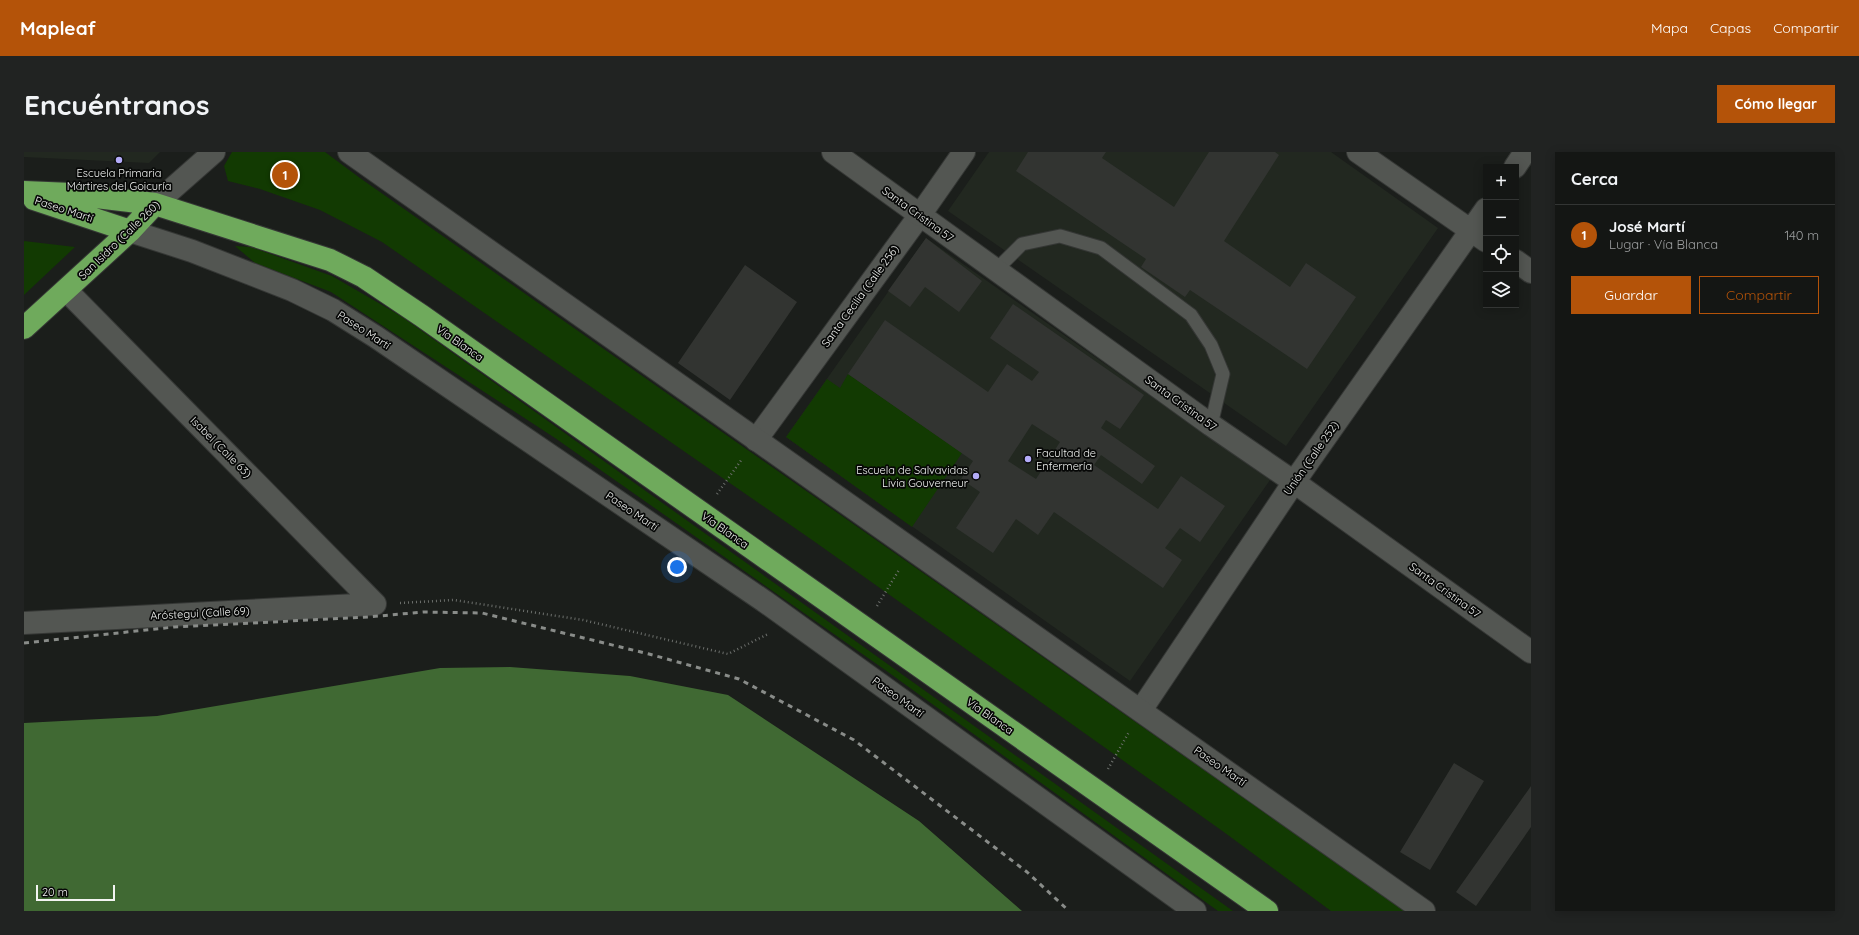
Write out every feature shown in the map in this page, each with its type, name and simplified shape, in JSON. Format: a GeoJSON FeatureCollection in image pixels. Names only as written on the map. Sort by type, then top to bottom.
{"type":"FeatureCollection","features":[{"type":"Feature","properties":{"kind":"highway"},"geometry":{"type":"LineString","coordinates":[[24,192],[71,194],[155,204]]}},
{"type":"Feature","properties":{"kind":"highway","name":"Paseo Martí"},"geometry":{"type":"LineString","coordinates":[[24,196],[130,231]]}},
{"type":"Feature","properties":{"kind":"highway","name":"San Isidro (Calle 260)"},"geometry":{"type":"LineString","coordinates":[[24,328],[130,231],[155,204]]}},
{"type":"Feature","properties":{"kind":"highway","name":"Vía Blanca"},"geometry":{"type":"LineString","coordinates":[[155,204],[330,260],[364,277],[422,316],[1267,911]]}},
{"type":"Feature","properties":{"kind":"street","name":"San Isidro (Calle 260)"},"geometry":{"type":"LineString","coordinates":[[155,204],[214,152]]}},
{"type":"Feature","properties":{"kind":"street","name":"Paseo Martí"},"geometry":{"type":"LineString","coordinates":[[349,152],[1424,911]]}},
{"type":"Feature","properties":{"kind":"street","name":"Santa Cristina 57"},"geometry":{"type":"LineString","coordinates":[[833,152],[1211,425],[1294,482],[1531,652]]}},
{"type":"Feature","properties":{"kind":"street","name":"Santa Cecilia (Calle 256)"},"geometry":{"type":"LineString","coordinates":[[756,440],[920,215],[964,152]]}},
{"type":"Feature","properties":{"kind":"street"},"geometry":{"type":"LineString","coordinates":[[1358,152],[1478,236]]}},
{"type":"Feature","properties":{"kind":"street"},"geometry":{"type":"LineString","coordinates":[[1517,164],[1525,152]]}},
{"type":"Feature","properties":{"kind":"street","name":"Unión (Calle 252)"},"geometry":{"type":"LineString","coordinates":[[1141,710],[1294,482],[1478,236],[1483,219]]}},
{"type":"Feature","properties":{"kind":"street","name":"Paseo Martí"},"geometry":{"type":"LineString","coordinates":[[130,231],[192,251],[292,290],[333,310],[376,337],[764,601],[1195,911]]}},
{"type":"Feature","properties":{"kind":"street"},"geometry":{"type":"LineString","coordinates":[[1519,263],[1531,272]]}},
{"type":"Feature","properties":{"kind":"street","name":"Isabel (Calle 63)"},"geometry":{"type":"LineString","coordinates":[[66,290],[375,604]]}},
{"type":"Feature","properties":{"kind":"street","name":"Aróstegui (Calle 69)"},"geometry":{"type":"LineString","coordinates":[[24,623],[375,604]]}},
{"type":"Feature","properties":{"kind":"lane"},"geometry":{"type":"LineString","coordinates":[[996,270],[1022,244],[1060,236],[1100,248],[1107,252],[1191,315],[1211,345],[1224,374],[1211,425]]}},
{"type":"Feature","properties":{"kind":"path"},"geometry":{"type":"LineString","coordinates":[[703,514],[756,440]]}},
{"type":"Feature","properties":{"kind":"path"},"geometry":{"type":"LineString","coordinates":[[864,627],[912,549]]}},
{"type":"Feature","properties":{"kind":"path"},"geometry":{"type":"LineString","coordinates":[[375,604],[454,600],[583,620],[728,654],[772,632]]}},
{"type":"Feature","properties":{"kind":"path"},"geometry":{"type":"LineString","coordinates":[[1096,790],[1141,710]]}},
{"type":"Feature","properties":{"kind":"shaded area","name":"Escuela Primaria Mártires del Goicuría"},"geometry":{"type":"Polygon","coordinates":[[[24,152],[160,152],[149,163],[24,157],[24,152]]]}},
{"type":"Feature","properties":{"kind":"shaded area"},"geometry":{"type":"Polygon","coordinates":[[[232,152],[325,152],[1405,911],[1331,911],[1221,830],[815,542],[382,242],[320,210],[260,189],[228,181],[224,166],[232,152]]]}},
{"type":"Feature","properties":{"kind":"shaded area"},"geometry":{"type":"Polygon","coordinates":[[[989,152],[1331,152],[1438,228],[1286,446],[948,211],[989,152]]]}},
{"type":"Feature","properties":{"kind":"shaded area","name":"Facultad de Enfermería"},"geometry":{"type":"Polygon","coordinates":[[[926,238],[1270,480],[1130,681],[786,437],[926,238]]]}},
{"type":"Feature","properties":{"kind":"shaded area"},"geometry":{"type":"Polygon","coordinates":[[[24,241],[75,247],[24,295],[24,241]]]}},
{"type":"Feature","properties":{"kind":"shaded area"},"geometry":{"type":"Polygon","coordinates":[[[235,246],[251,247],[332,276],[401,316],[1233,911],[1218,911],[888,672],[555,438],[331,292],[255,263],[235,246]]]}},
{"type":"Feature","properties":{"kind":"shaded area"},"geometry":{"type":"Polygon","coordinates":[[[848,374],[962,453],[912,527],[786,437],[827,379],[840,388],[848,374]]]}},
{"type":"Feature","properties":{"kind":"shaded area"},"geometry":{"type":"Polygon","coordinates":[[[510,667],[630,676],[728,695],[919,821],[1022,911],[24,911],[24,723],[157,716],[440,668],[510,667]]]}},
{"type":"Feature","properties":{"kind":"building"},"geometry":{"type":"Polygon","coordinates":[[[1028,152],[1106,152],[1102,158],[1174,207],[1209,152],[1275,152],[1279,155],[1224,241],[1290,287],[1306,263],[1356,297],[1307,369],[1190,290],[1185,297],[1141,267],[1146,259],[1016,171],[1028,152]]]}},
{"type":"Feature","properties":{"kind":"building"},"geometry":{"type":"Polygon","coordinates":[[[926,238],[982,281],[959,312],[925,287],[910,307],[888,291],[926,238]]]}},
{"type":"Feature","properties":{"kind":"building"},"geometry":{"type":"Polygon","coordinates":[[[745,265],[797,302],[730,400],[678,363],[745,265]]]}},
{"type":"Feature","properties":{"kind":"building"},"geometry":{"type":"Polygon","coordinates":[[[1013,304],[1144,395],[1120,429],[1106,420],[1101,428],[1155,466],[1142,484],[1101,455],[1094,465],[1158,509],[1181,476],[1225,506],[1200,542],[1180,528],[1165,548],[1182,560],[1163,588],[1054,512],[1038,535],[1016,519],[993,553],[956,528],[980,492],[961,479],[973,461],[848,374],[885,320],[988,392],[1007,364],[1032,381],[1039,372],[990,338],[1013,304]],[[1032,424],[1008,461],[1036,479],[1060,442],[1032,424]]]}},
{"type":"Feature","properties":{"kind":"building"},"geometry":{"type":"Polygon","coordinates":[[[1454,763],[1484,781],[1430,870],[1400,852],[1454,763]]]}},
{"type":"Feature","properties":{"kind":"building"},"geometry":{"type":"Polygon","coordinates":[[[1531,786],[1531,827],[1476,906],[1456,892],[1531,786]]]}},
{"type":"Feature","properties":{"kind":"railway"},"geometry":{"type":"LineString","coordinates":[[24,643],[174,627],[368,617],[423,612],[482,613],[649,654],[739,679],[854,740],[1027,872],[1069,911]]}},
{"type":"Feature","properties":{"kind":"place","name":"Escuela Primaria Mártires del Goicuría"},"geometry":{"type":"Point","coordinates":[119,160]}},
{"type":"Feature","properties":{"kind":"place","name":"José Martí"},"geometry":{"type":"Point","coordinates":[285,175]}},
{"type":"Feature","properties":{"kind":"place","name":"Facultad de Enfermería"},"geometry":{"type":"Point","coordinates":[1028,459]}},
{"type":"Feature","properties":{"kind":"place","name":"Escuela de Salvavidas Livia Gouverneur"},"geometry":{"type":"Point","coordinates":[976,476]}}]}
